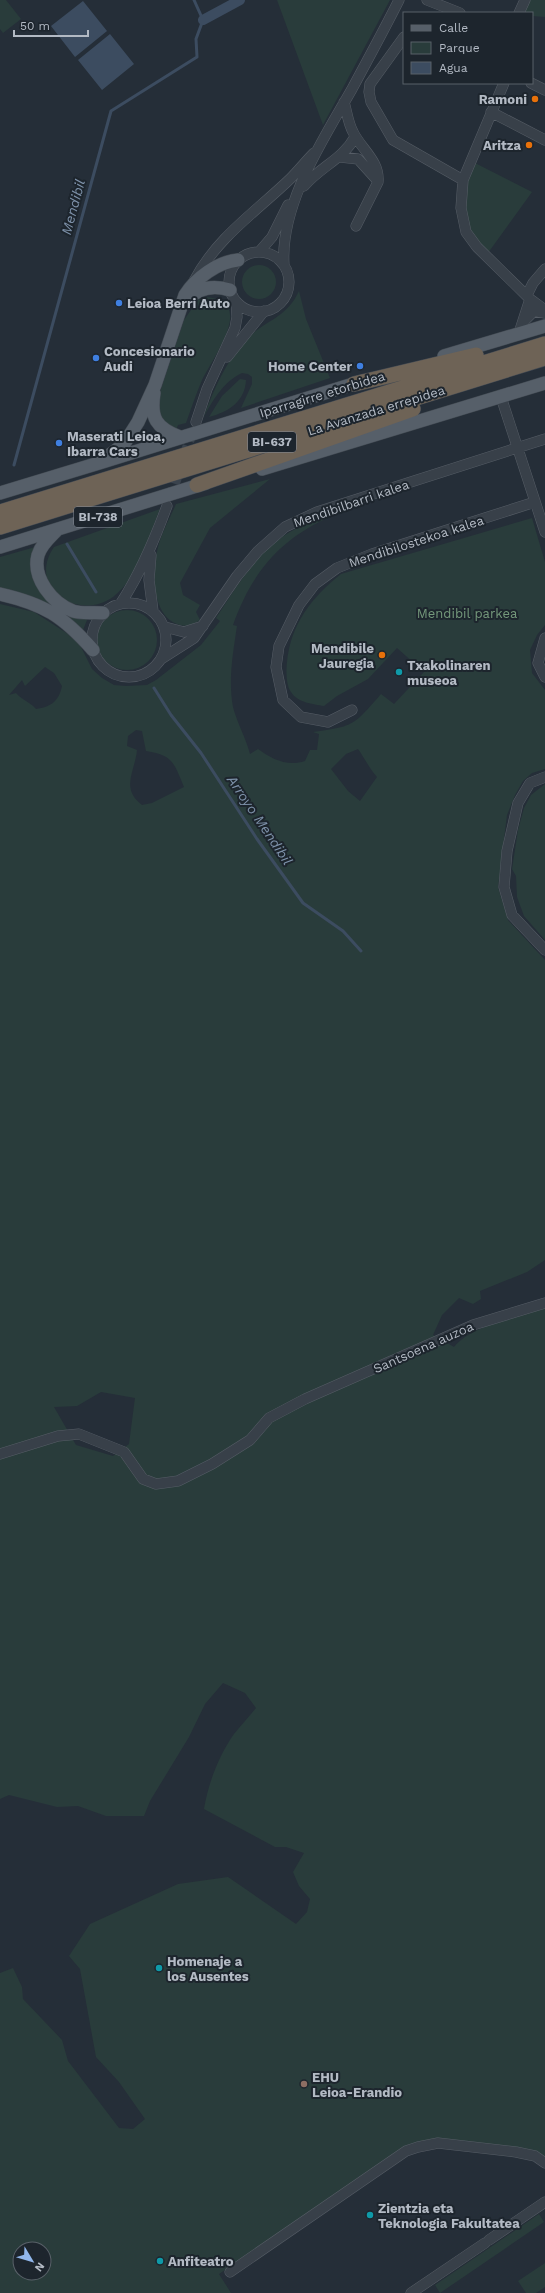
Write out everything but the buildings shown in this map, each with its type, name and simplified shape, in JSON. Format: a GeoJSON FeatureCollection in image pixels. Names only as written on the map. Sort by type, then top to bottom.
{"type":"FeatureCollection","features":[{"type":"Feature","properties":{"kind":"highway"},"geometry":{"type":"LineString","coordinates":[[354,384],[545,340]]}},
{"type":"Feature","properties":{"kind":"highway","name":"La Avanzada errepidea"},"geometry":{"type":"LineString","coordinates":[[0,512],[115,475],[545,344]]}},
{"type":"Feature","properties":{"kind":"highway","name":"La Avanzada errepidea"},"geometry":{"type":"LineString","coordinates":[[0,527],[545,358]]}},
{"type":"Feature","properties":{"kind":"highway"},"geometry":{"type":"LineString","coordinates":[[197,485],[374,422],[507,378],[545,361]]}},
{"type":"Feature","properties":{"kind":"highway"},"geometry":{"type":"LineString","coordinates":[[0,506],[115,475]]}},
{"type":"Feature","properties":{"kind":"main road"},"geometry":{"type":"LineString","coordinates":[[99,463],[124,444],[138,422],[155,385],[181,305],[192,286],[215,268],[238,260]]}},
{"type":"Feature","properties":{"kind":"main road"},"geometry":{"type":"LineString","coordinates":[[181,305],[190,297],[206,288],[216,286],[233,295]]}},
{"type":"Feature","properties":{"kind":"main road","name":"Iparragirre etorbidea"},"geometry":{"type":"LineString","coordinates":[[0,493],[354,384],[521,328],[545,326]]}},
{"type":"Feature","properties":{"kind":"main road"},"geometry":{"type":"LineString","coordinates":[[197,485],[283,463],[545,383]]}},
{"type":"Feature","properties":{"kind":"main road"},"geometry":{"type":"LineString","coordinates":[[155,385],[153,411],[156,421],[165,432],[180,437]]}},
{"type":"Feature","properties":{"kind":"main road","name":"BI-738"},"geometry":{"type":"LineString","coordinates":[[0,547],[197,485]]}},
{"type":"Feature","properties":{"kind":"main road"},"geometry":{"type":"LineString","coordinates":[[57,530],[43,545],[38,556],[39,578],[57,602],[74,612],[103,613]]}},
{"type":"Feature","properties":{"kind":"main road"},"geometry":{"type":"LineString","coordinates":[[0,594],[38,605],[56,614],[93,650]]}},
{"type":"Feature","properties":{"kind":"street"},"geometry":{"type":"LineString","coordinates":[[207,389],[234,346],[264,311],[276,306],[285,297],[289,278],[284,265],[284,243],[296,198],[321,144],[399,0]]}},
{"type":"Feature","properties":{"kind":"street"},"geometry":{"type":"LineString","coordinates":[[427,0],[457,12]]}},
{"type":"Feature","properties":{"kind":"street"},"geometry":{"type":"LineString","coordinates":[[519,12],[524,0]]}},
{"type":"Feature","properties":{"kind":"street"},"geometry":{"type":"LineString","coordinates":[[403,38],[370,84],[369,92],[371,102],[393,140],[463,180]]}},
{"type":"Feature","properties":{"kind":"street"},"geometry":{"type":"LineString","coordinates":[[504,84],[463,180],[461,208],[466,232],[488,259],[545,311]]}},
{"type":"Feature","properties":{"kind":"street"},"geometry":{"type":"LineString","coordinates":[[533,84],[545,90]]}},
{"type":"Feature","properties":{"kind":"street"},"geometry":{"type":"LineString","coordinates":[[344,102],[354,134],[377,169],[378,182],[356,226]]}},
{"type":"Feature","properties":{"kind":"street"},"geometry":{"type":"LineString","coordinates":[[491,112],[545,140]]}},
{"type":"Feature","properties":{"kind":"street"},"geometry":{"type":"LineString","coordinates":[[333,122],[354,134]]}},
{"type":"Feature","properties":{"kind":"street"},"geometry":{"type":"LineString","coordinates":[[296,198],[316,174],[340,157],[348,149],[354,134]]}},
{"type":"Feature","properties":{"kind":"street"},"geometry":{"type":"LineString","coordinates":[[259,252],[272,237],[301,175],[321,144]]}},
{"type":"Feature","properties":{"kind":"street"},"geometry":{"type":"LineString","coordinates":[[192,286],[201,268],[222,241],[291,178],[321,144]]}},
{"type":"Feature","properties":{"kind":"street"},"geometry":{"type":"LineString","coordinates":[[340,157],[358,159],[378,182]]}},
{"type":"Feature","properties":{"kind":"street"},"geometry":{"type":"LineString","coordinates":[[196,422],[207,389],[235,328],[237,317],[229,277],[238,260],[248,254],[259,252],[274,255],[284,265]]}},
{"type":"Feature","properties":{"kind":"street"},"geometry":{"type":"LineString","coordinates":[[521,328],[533,283],[545,269]]}},
{"type":"Feature","properties":{"kind":"street"},"geometry":{"type":"LineString","coordinates":[[233,295],[245,308],[264,311]]}},
{"type":"Feature","properties":{"kind":"street"},"geometry":{"type":"LineString","coordinates":[[521,328],[534,311],[545,311]]}},
{"type":"Feature","properties":{"kind":"street"},"geometry":{"type":"LineString","coordinates":[[501,397],[545,532]]}},
{"type":"Feature","properties":{"kind":"street","name":"Mendibilbarri kalea"},"geometry":{"type":"LineString","coordinates":[[162,659],[186,645],[203,626],[237,576],[258,551],[285,527],[317,512],[545,439]]}},
{"type":"Feature","properties":{"kind":"street","name":"Mendibilostekoa kalea"},"geometry":{"type":"LineString","coordinates":[[352,710],[328,722],[301,717],[283,700],[276,667],[279,646],[299,605],[315,584],[337,568],[372,554],[535,502]]}},
{"type":"Feature","properties":{"kind":"street"},"geometry":{"type":"LineString","coordinates":[[151,549],[149,580],[153,610],[164,627],[166,648],[162,659],[154,668],[143,674],[132,677],[119,676],[108,670],[98,661],[93,650],[93,630],[103,613],[121,603],[137,578],[151,549],[167,506]]}},
{"type":"Feature","properties":{"kind":"street"},"geometry":{"type":"LineString","coordinates":[[121,603],[138,603],[153,610]]}},
{"type":"Feature","properties":{"kind":"street"},"geometry":{"type":"LineString","coordinates":[[164,627],[184,632],[203,626]]}},
{"type":"Feature","properties":{"kind":"street"},"geometry":{"type":"LineString","coordinates":[[545,638],[538,663],[545,678]]}},
{"type":"Feature","properties":{"kind":"street"},"geometry":{"type":"LineString","coordinates":[[545,777],[530,783],[518,803],[507,851],[504,887],[512,915],[545,950]]}},
{"type":"Feature","properties":{"kind":"street","name":"Santsoena auzoa"},"geometry":{"type":"LineString","coordinates":[[0,1454],[58,1436],[79,1434],[124,1452],[143,1479],[156,1484],[178,1481],[218,1460],[250,1440],[269,1418],[305,1399],[473,1325],[545,1303]]}},
{"type":"Feature","properties":{"kind":"street"},"geometry":{"type":"LineString","coordinates":[[230,2272],[406,2151],[438,2143],[516,2152],[535,2156],[545,2163]]}},
{"type":"Feature","properties":{"kind":"street"},"geometry":{"type":"LineString","coordinates":[[412,2293],[545,2202]]}},
{"type":"Feature","properties":{"kind":"green space"},"geometry":{"type":"Polygon","coordinates":[[[0,0],[6,0],[21,19],[3,33],[0,29],[0,0]]]}},
{"type":"Feature","properties":{"kind":"green space"},"geometry":{"type":"Polygon","coordinates":[[[277,0],[390,0],[323,125],[277,0]]]}},
{"type":"Feature","properties":{"kind":"green space"},"geometry":{"type":"Polygon","coordinates":[[[529,0],[545,0],[545,17],[533,16],[533,12],[524,12],[529,0]]]}},
{"type":"Feature","properties":{"kind":"green space"},"geometry":{"type":"Polygon","coordinates":[[[475,163],[532,192],[488,253],[472,232],[467,222],[465,211],[466,188],[475,163]]]}},
{"type":"Feature","properties":{"kind":"green space"},"geometry":{"type":"Polygon","coordinates":[[[256,265],[262,265],[266,266],[273,272],[276,282],[275,289],[269,296],[262,299],[256,299],[252,298],[245,292],[242,285],[242,279],[243,275],[249,268],[256,265]]]}},
{"type":"Feature","properties":{"kind":"green space"},"geometry":{"type":"Polygon","coordinates":[[[299,291],[306,319],[330,378],[241,408],[252,384],[252,377],[248,374],[242,373],[224,386],[203,418],[211,397],[232,358],[253,333],[288,308],[299,291]]]}},
{"type":"Feature","properties":{"kind":"green space"},"geometry":{"type":"Polygon","coordinates":[[[206,297],[219,300],[225,304],[229,310],[229,326],[221,345],[202,380],[186,423],[178,425],[176,430],[160,419],[160,392],[184,320],[198,300],[206,297]]]}},
{"type":"Feature","properties":{"kind":"green space"},"geometry":{"type":"Polygon","coordinates":[[[240,379],[246,380],[245,388],[239,400],[229,409],[209,417],[222,396],[240,379]]]}},
{"type":"Feature","properties":{"kind":"green space"},"geometry":{"type":"Polygon","coordinates":[[[270,479],[210,528],[180,583],[183,595],[200,605],[196,612],[200,620],[190,626],[177,624],[168,618],[161,609],[157,597],[155,571],[158,547],[176,504],[270,479]]]}},
{"type":"Feature","properties":{"kind":"green space"},"geometry":{"type":"Polygon","coordinates":[[[160,509],[136,568],[130,579],[113,597],[99,604],[85,606],[72,603],[60,597],[51,587],[46,576],[47,562],[54,547],[160,509]]]}},
{"type":"Feature","properties":{"kind":"green space","name":"Mendibil parkea"},"geometry":{"type":"Polygon","coordinates":[[[324,515],[325,519],[293,538],[280,549],[257,576],[248,591],[233,625],[237,626],[231,687],[233,707],[250,754],[258,749],[274,759],[292,763],[305,761],[310,750],[317,750],[319,734],[313,732],[346,726],[352,723],[364,713],[381,694],[394,704],[424,672],[397,648],[368,679],[337,696],[324,706],[302,701],[294,696],[287,682],[287,662],[293,636],[304,613],[312,602],[341,574],[532,518],[545,562],[545,625],[537,635],[530,650],[532,673],[545,690],[545,769],[532,773],[523,781],[515,795],[507,815],[498,887],[508,920],[545,960],[545,1260],[527,1272],[480,1291],[481,1299],[473,1304],[459,1298],[442,1315],[433,1335],[454,1347],[462,1339],[484,1327],[545,1308],[545,2158],[529,2149],[436,2139],[410,2144],[219,2274],[231,2293],[0,2293],[0,1973],[13,1968],[22,1987],[23,1999],[62,2040],[68,2061],[119,2128],[133,2129],[145,2119],[119,2082],[96,2057],[80,1969],[69,1956],[90,1924],[178,1884],[228,1877],[296,1924],[307,1912],[310,1899],[299,1886],[293,1872],[304,1853],[286,1847],[275,1847],[204,1809],[211,1780],[219,1760],[234,1734],[256,1708],[245,1693],[223,1683],[205,1704],[189,1737],[150,1801],[144,1816],[106,1816],[78,1806],[57,1807],[9,1795],[0,1799],[0,604],[34,612],[68,634],[80,645],[92,669],[102,678],[114,685],[147,685],[156,680],[201,645],[220,621],[216,618],[250,568],[275,542],[298,527],[324,515]],[[45,667],[25,686],[22,680],[9,695],[16,693],[36,709],[46,707],[54,702],[59,696],[62,686],[54,673],[45,667]],[[136,730],[128,736],[127,746],[137,750],[130,779],[130,786],[135,799],[142,805],[152,803],[184,787],[175,766],[162,755],[146,751],[142,731],[136,730]],[[358,749],[346,754],[331,769],[348,791],[360,801],[377,777],[358,749]],[[101,1392],[77,1406],[54,1407],[76,1445],[113,1456],[129,1444],[135,1398],[101,1392]]]}},
{"type":"Feature","properties":{"kind":"green space"},"geometry":{"type":"Polygon","coordinates":[[[39,546],[37,586],[89,615],[83,630],[0,589],[0,557],[39,546]]]}},
{"type":"Feature","properties":{"kind":"green space"},"geometry":{"type":"Polygon","coordinates":[[[127,610],[144,615],[152,623],[157,640],[152,657],[144,665],[127,670],[110,665],[102,657],[97,640],[102,623],[110,615],[127,610]]]}},
{"type":"Feature","properties":{"kind":"green space"},"geometry":{"type":"Polygon","coordinates":[[[545,784],[545,940],[524,916],[517,897],[516,876],[512,869],[518,830],[524,808],[531,795],[545,784]]]}},
{"type":"Feature","properties":{"kind":"green space"},"geometry":{"type":"Polygon","coordinates":[[[539,2214],[544,2222],[440,2293],[435,2285],[539,2214]]]}},
{"type":"Feature","properties":{"kind":"green space"},"geometry":{"type":"Polygon","coordinates":[[[545,2263],[545,2287],[536,2293],[526,2293],[518,2281],[545,2263]]]}},
{"type":"Feature","properties":{"kind":"water"},"geometry":{"type":"Polygon","coordinates":[[[83,1],[107,31],[75,57],[51,26],[83,1]]]}},
{"type":"Feature","properties":{"kind":"water"},"geometry":{"type":"Polygon","coordinates":[[[110,34],[134,64],[102,90],[78,60],[110,34]]]}},
{"type":"Feature","properties":{"kind":"waterway","name":"Mendibil"},"geometry":{"type":"LineString","coordinates":[[14,465],[111,111],[197,57],[196,39],[203,20],[194,0]]}},
{"type":"Feature","properties":{"kind":"waterway"},"geometry":{"type":"LineString","coordinates":[[203,20],[240,0]]}},
{"type":"Feature","properties":{"kind":"waterway","name":"Arroyo Mendibil"},"geometry":{"type":"LineString","coordinates":[[67,544],[96,592]]}},
{"type":"Feature","properties":{"kind":"waterway","name":"Arroyo Mendibil"},"geometry":{"type":"LineString","coordinates":[[154,688],[171,715],[201,753],[257,839],[303,903],[343,931],[361,951]]}},
{"type":"Feature","properties":{"kind":"tunnel"},"geometry":{"type":"LineString","coordinates":[[170,498],[193,430]]}},
{"type":"Feature","properties":{"kind":"place","name":"Ramoni"},"geometry":{"type":"Point","coordinates":[535,99]}},
{"type":"Feature","properties":{"kind":"place","name":"Aritza"},"geometry":{"type":"Point","coordinates":[529,145]}},
{"type":"Feature","properties":{"kind":"place","name":"Leioa Berri Auto"},"geometry":{"type":"Point","coordinates":[119,303]}},
{"type":"Feature","properties":{"kind":"place","name":"Concesionario Audi"},"geometry":{"type":"Point","coordinates":[96,358]}},
{"type":"Feature","properties":{"kind":"place","name":"Home Center"},"geometry":{"type":"Point","coordinates":[360,366]}},
{"type":"Feature","properties":{"kind":"place","name":"Maserati Leioa, Ibarra Cars"},"geometry":{"type":"Point","coordinates":[59,443]}},
{"type":"Feature","properties":{"kind":"place","name":"Mendibile Jauregia"},"geometry":{"type":"Point","coordinates":[382,655]}},
{"type":"Feature","properties":{"kind":"place","name":"Txakolinaren museoa"},"geometry":{"type":"Point","coordinates":[399,672]}},
{"type":"Feature","properties":{"kind":"place","name":"Homenaje a los Ausentes"},"geometry":{"type":"Point","coordinates":[159,1968]}},
{"type":"Feature","properties":{"kind":"place","name":"EHU Leioa-Erandio"},"geometry":{"type":"Point","coordinates":[304,2084]}},
{"type":"Feature","properties":{"kind":"place","name":"Zientzia eta Teknologia Fakultatea"},"geometry":{"type":"Point","coordinates":[370,2215]}},
{"type":"Feature","properties":{"kind":"place","name":"Anfiteatro"},"geometry":{"type":"Point","coordinates":[160,2261]}}]}
